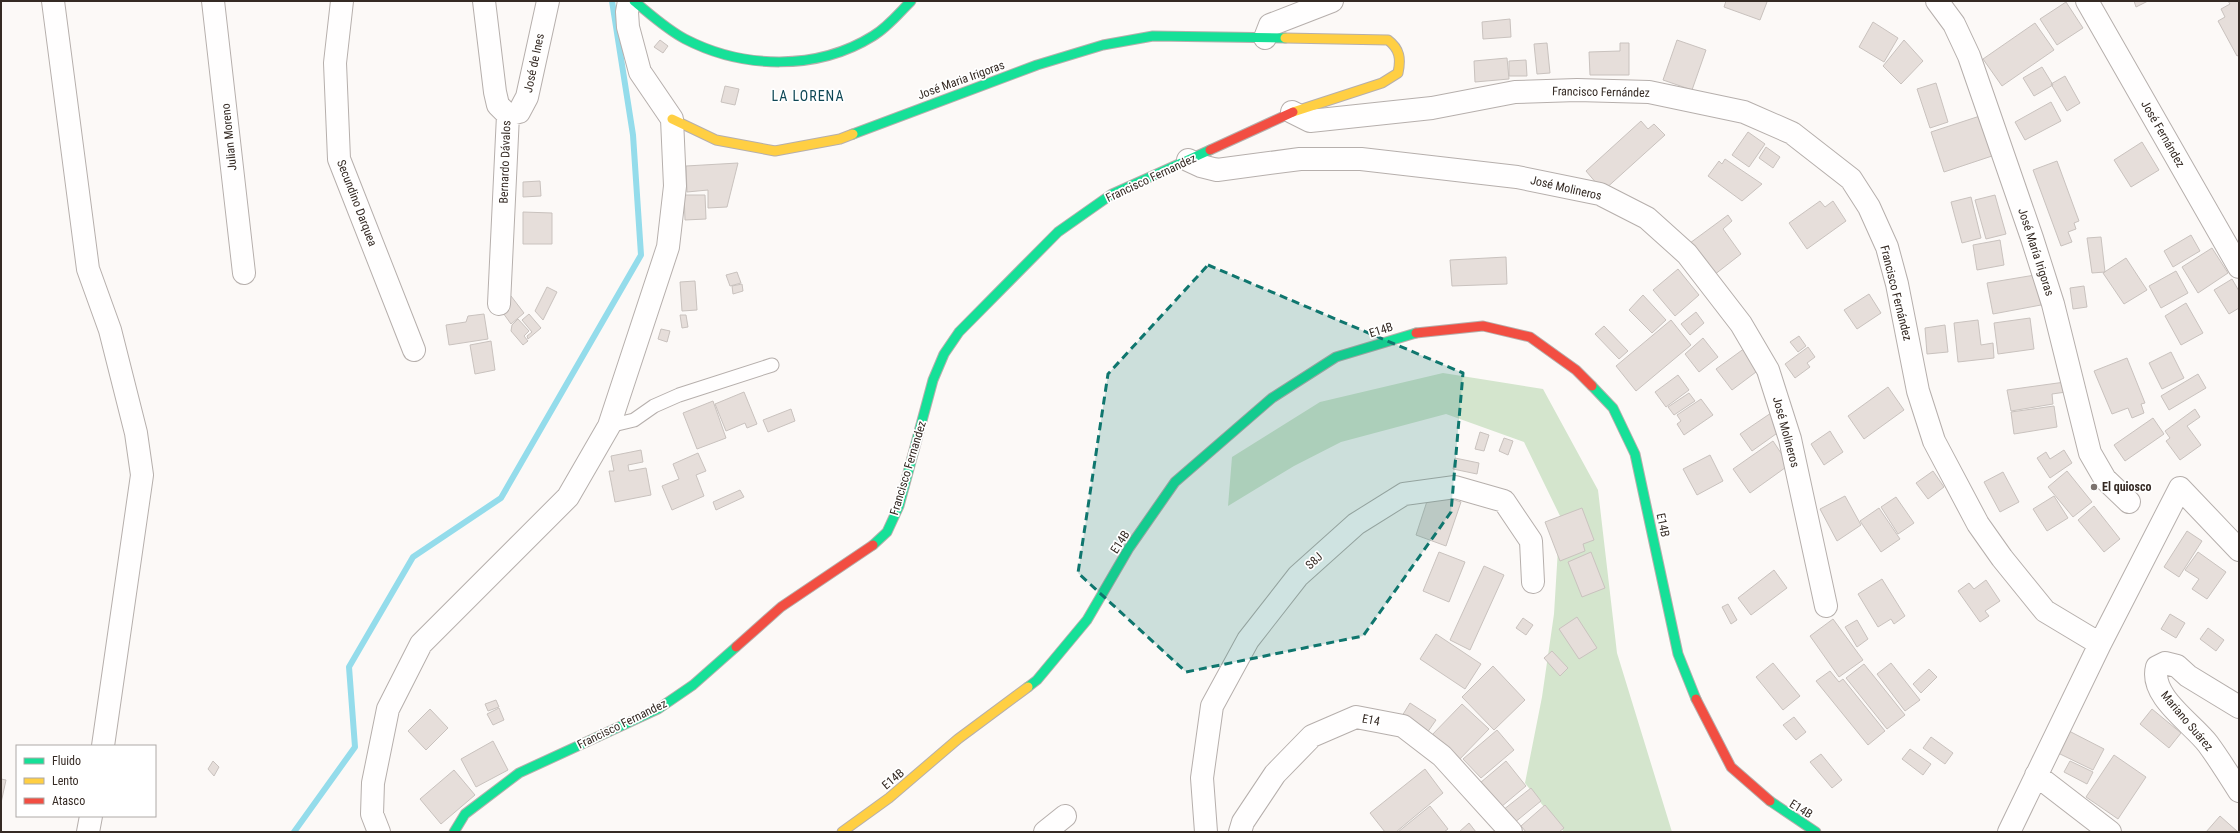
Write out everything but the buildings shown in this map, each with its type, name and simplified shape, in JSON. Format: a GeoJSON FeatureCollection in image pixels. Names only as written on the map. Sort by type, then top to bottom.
{"type":"FeatureCollection","features":[{"type":"Feature","properties":{"kind":"street"},"geometry":{"type":"LineString","coordinates":[[53,1],[88,269],[110,330],[136,434],[142,475],[103,745]]}},
{"type":"Feature","properties":{"kind":"street","name":"Julian Moreno"},"geometry":{"type":"LineString","coordinates":[[213,1],[244,273]]}},
{"type":"Feature","properties":{"kind":"street","name":"Secundino Darquea"},"geometry":{"type":"LineString","coordinates":[[342,1],[334,64],[339,160],[414,350]]}},
{"type":"Feature","properties":{"kind":"street","name":"Bernardo Dávalos"},"geometry":{"type":"LineString","coordinates":[[484,1],[495,92],[498,105],[508,115],[499,304]]}},
{"type":"Feature","properties":{"kind":"street","name":"José de Ines"},"geometry":{"type":"LineString","coordinates":[[508,115],[519,112],[527,97],[548,1]]}},
{"type":"Feature","properties":{"kind":"street"},"geometry":{"type":"LineString","coordinates":[[378,832],[372,814],[373,783],[388,709],[421,644],[568,497],[609,426],[668,247],[675,186],[672,119],[640,72],[628,27],[627,12],[629,1]]}},
{"type":"Feature","properties":{"kind":"street"},"geometry":{"type":"LineString","coordinates":[[634,1],[668,29],[707,50],[754,62],[780,63],[810,60],[845,50],[874,36],[911,1]]}},
{"type":"Feature","properties":{"kind":"street"},"geometry":{"type":"LineString","coordinates":[[1265,38],[1270,25],[1332,1]]}},
{"type":"Feature","properties":{"kind":"street","name":"José María Irigoras"},"geometry":{"type":"LineString","coordinates":[[1936,1],[1954,24],[1969,56],[2032,238],[2053,304],[2090,453],[2105,479],[2129,502]]}},
{"type":"Feature","properties":{"kind":"street","name":"José Fernández"},"geometry":{"type":"LineString","coordinates":[[2087,1],[2239,267]]}},
{"type":"Feature","properties":{"kind":"street","name":"José Maria Irigoras"},"geometry":{"type":"LineString","coordinates":[[672,119],[716,140],[775,151],[840,139],[931,103],[1037,65],[1103,45],[1153,36],[1388,40],[1396,45],[1400,55],[1398,73],[1382,83],[1292,112]]}},
{"type":"Feature","properties":{"kind":"street","name":"Francisco Fernández"},"geometry":{"type":"LineString","coordinates":[[1292,112],[1310,121],[1432,108],[1514,92],[1577,90],[1649,92],[1744,112],[1792,133],[1851,179],[1869,207],[1887,247],[1897,284],[1918,391],[1934,441],[1978,524],[2002,558],[2045,611],[2100,644]]}},
{"type":"Feature","properties":{"kind":"street","name":"Francisco Fernandez"},"geometry":{"type":"LineString","coordinates":[[454,832],[465,814],[519,773],[658,709],[670,701],[692,685],[781,607],[866,552],[887,532],[899,506],[933,380],[944,354],[959,332],[1058,232],[1112,194],[1292,112]]}},
{"type":"Feature","properties":{"kind":"street","name":"José Molineros"},"geometry":{"type":"LineString","coordinates":[[1188,160],[1201,166],[1217,170],[1300,159],[1361,158],[1517,177],[1600,194],[1647,218],[1687,254],[1741,324],[1768,370],[1790,439],[1826,606]]}},
{"type":"Feature","properties":{"kind":"street","name":"E14B"},"geometry":{"type":"LineString","coordinates":[[842,832],[889,798],[958,739],[1036,680],[1087,620],[1129,548],[1175,482],[1219,442],[1272,398],[1336,357],[1411,333],[1483,326],[1530,337],[1576,370],[1613,408],[1635,454],[1678,654],[1701,712],[1731,767],[1779,809],[1816,832]]}},
{"type":"Feature","properties":{"kind":"street","name":"S8J"},"geometry":{"type":"LineString","coordinates":[[1206,832],[1202,778],[1212,706],[1248,640],[1298,576],[1356,524],[1404,494],[1455,487],[1504,501],[1531,541],[1533,582]]}},
{"type":"Feature","properties":{"kind":"street"},"geometry":{"type":"LineString","coordinates":[[2009,832],[2100,644],[2180,488],[2239,550]]}},
{"type":"Feature","properties":{"kind":"street","name":"Mariano Suárez"},"geometry":{"type":"LineString","coordinates":[[2239,706],[2188,676],[2177,666],[2165,663],[2157,667],[2155,677],[2159,688],[2171,706],[2208,743],[2239,791]]}},
{"type":"Feature","properties":{"kind":"street","name":"E14"},"geometry":{"type":"LineString","coordinates":[[1240,832],[1243,822],[1275,774],[1312,736],[1356,717],[1403,726],[1442,756],[1511,832]]}},
{"type":"Feature","properties":{"kind":"street"},"geometry":{"type":"LineString","coordinates":[[2036,775],[2110,832]]}},
{"type":"Feature","properties":{"kind":"street"},"geometry":{"type":"LineString","coordinates":[[1045,832],[1066,816]]}},
{"type":"Feature","properties":{"kind":"street"},"geometry":{"type":"LineString","coordinates":[[88,832],[91,817]]}},
{"type":"Feature","properties":{"kind":"lane"},"geometry":{"type":"LineString","coordinates":[[609,426],[634,420],[654,406],[679,395],[772,366]]}},
{"type":"Feature","properties":{"kind":"highlighted area"},"geometry":{"type":"Polygon","coordinates":[[[1208,265],[1463,373],[1451,512],[1363,636],[1186,672],[1078,573],[1108,374],[1208,265]]]}},
{"type":"Feature","properties":{"kind":"green space"},"geometry":{"type":"Polygon","coordinates":[[[1443,373],[1543,389],[1598,490],[1617,653],[1672,832],[1564,832],[1525,783],[1542,697],[1554,614],[1560,516],[1524,442],[1446,414],[1341,442],[1294,466],[1228,506],[1232,457],[1320,402],[1443,373]]]}},
{"type":"Feature","properties":{"kind":"waterway"},"geometry":{"type":"LineString","coordinates":[[294,832],[355,747],[349,667],[413,557],[501,498],[641,255],[633,135],[612,1]]}},
{"type":"Feature","properties":{"kind":"traffic: fast"},"geometry":{"type":"LineString","coordinates":[[634,1],[671,31],[707,49],[731,56],[780,62],[804,60],[828,55],[851,47],[873,36],[884,28],[911,1]]}},
{"type":"Feature","properties":{"kind":"traffic: fast"},"geometry":{"type":"LineString","coordinates":[[853,134],[1037,65],[1103,45],[1153,36],[1285,38]]}},
{"type":"Feature","properties":{"kind":"traffic: fast"},"geometry":{"type":"LineString","coordinates":[[873,545],[887,532],[899,506],[933,380],[944,354],[959,332],[1058,232],[1112,194],[1210,150]]}},
{"type":"Feature","properties":{"kind":"traffic: fast"},"geometry":{"type":"LineString","coordinates":[[1028,687],[1037,680],[1087,620],[1129,548],[1175,482],[1272,398],[1336,357],[1416,333]]}},
{"type":"Feature","properties":{"kind":"traffic: fast"},"geometry":{"type":"LineString","coordinates":[[1592,386],[1613,408],[1635,454],[1678,654],[1696,699]]}},
{"type":"Feature","properties":{"kind":"traffic: fast"},"geometry":{"type":"LineString","coordinates":[[454,832],[465,814],[519,773],[658,709],[693,685],[736,647]]}},
{"type":"Feature","properties":{"kind":"traffic: fast"},"geometry":{"type":"LineString","coordinates":[[1770,801],[1816,832]]}},
{"type":"Feature","properties":{"kind":"traffic: slow"},"geometry":{"type":"LineString","coordinates":[[1285,38],[1388,40],[1395,47],[1399,55],[1398,73],[1382,83],[1293,112]]}},
{"type":"Feature","properties":{"kind":"traffic: slow"},"geometry":{"type":"LineString","coordinates":[[672,119],[716,140],[775,151],[840,139],[853,134]]}},
{"type":"Feature","properties":{"kind":"traffic: slow"},"geometry":{"type":"LineString","coordinates":[[842,832],[889,798],[958,739],[1028,687]]}},
{"type":"Feature","properties":{"kind":"traffic: jam"},"geometry":{"type":"LineString","coordinates":[[1210,150],[1293,112]]}},
{"type":"Feature","properties":{"kind":"traffic: jam"},"geometry":{"type":"LineString","coordinates":[[1416,333],[1483,326],[1530,337],[1576,370],[1592,386]]}},
{"type":"Feature","properties":{"kind":"traffic: jam"},"geometry":{"type":"LineString","coordinates":[[736,647],[781,607],[873,545]]}},
{"type":"Feature","properties":{"kind":"traffic: jam"},"geometry":{"type":"LineString","coordinates":[[1696,699],[1731,767],[1770,801]]}},
{"type":"Feature","properties":{"kind":"place","name":"El quiosco"},"geometry":{"type":"Point","coordinates":[2094,487]}},
{"type":"Feature","properties":{"kind":"district","name":"LA LORENA"},"geometry":{"type":"Point","coordinates":[808,96]}}]}
